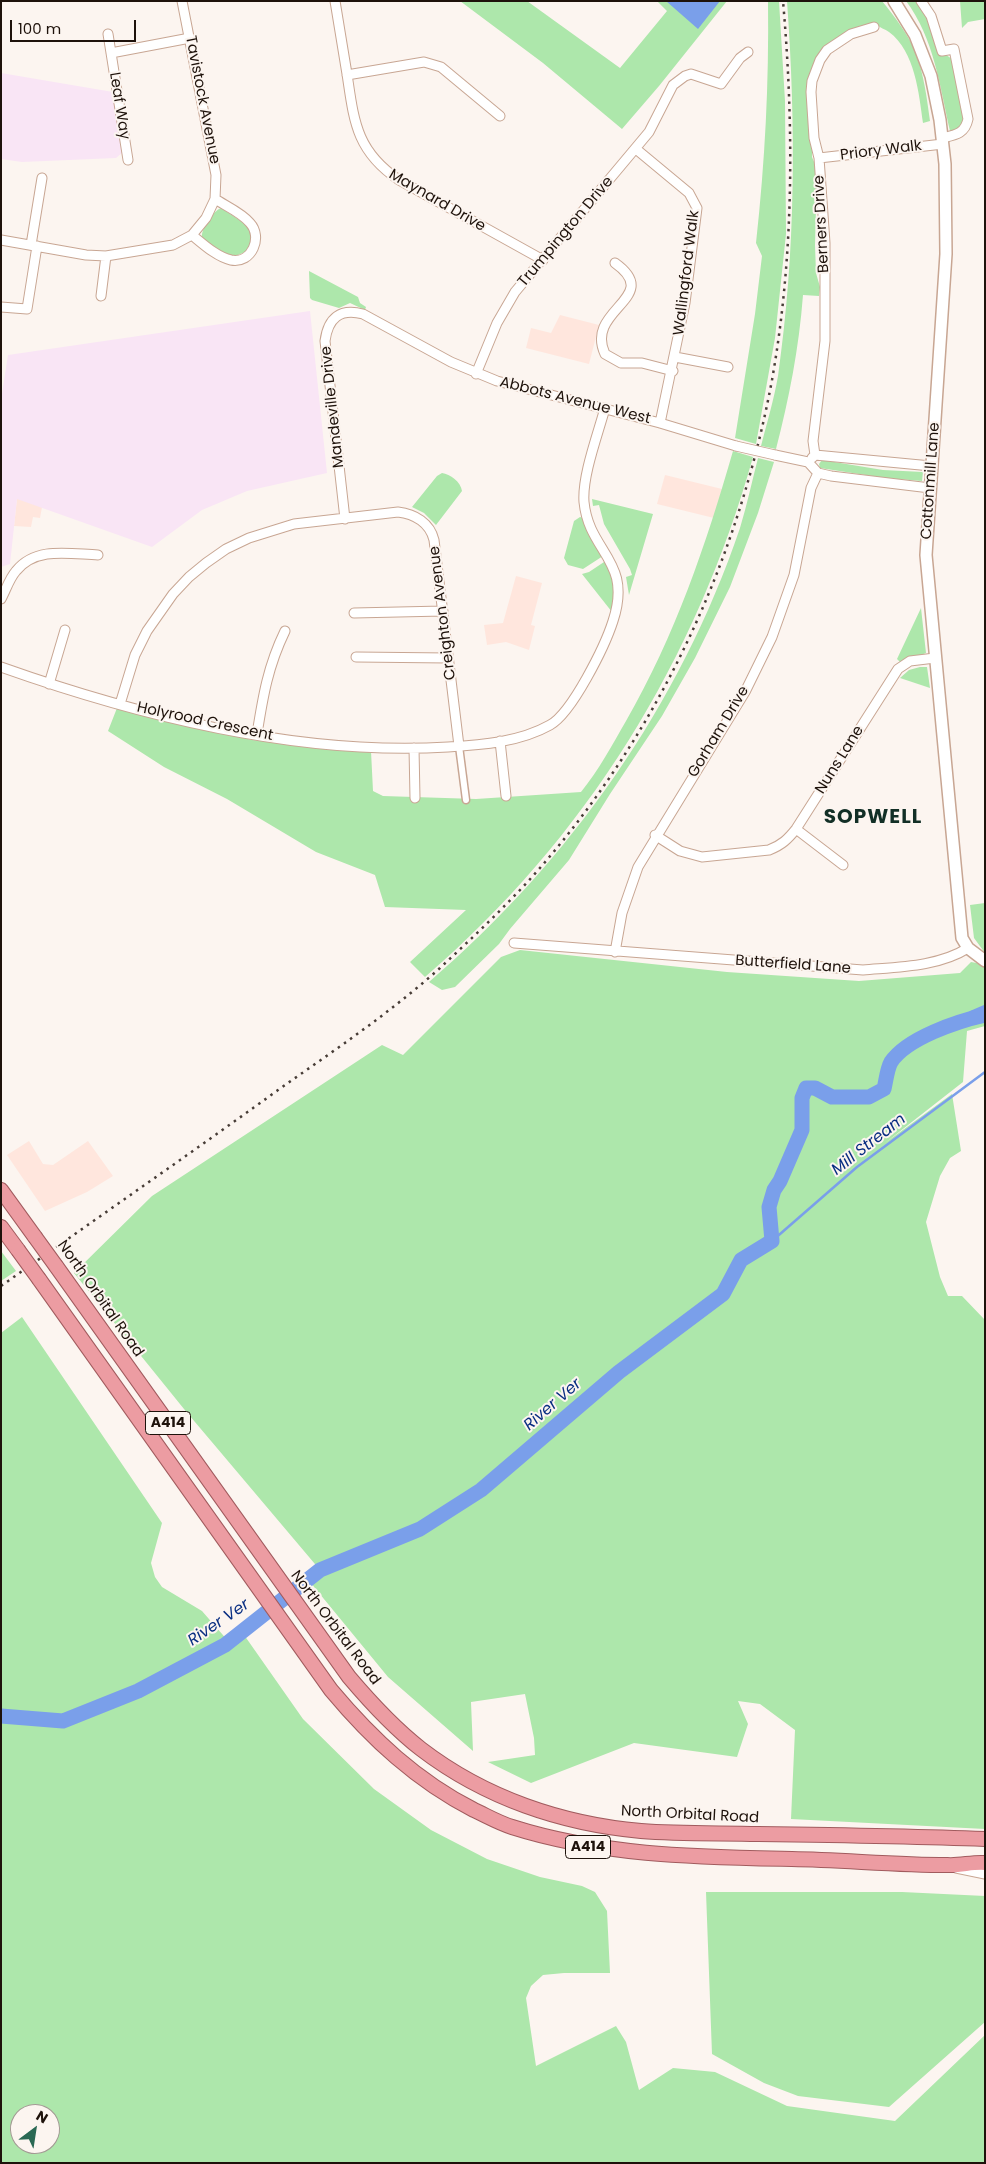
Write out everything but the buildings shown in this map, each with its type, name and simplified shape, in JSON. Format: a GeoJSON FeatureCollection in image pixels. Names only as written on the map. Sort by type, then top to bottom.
{"type":"FeatureCollection","features":[{"type":"Feature","properties":{"kind":"highway","name":"North Orbital Road"},"geometry":{"type":"LineString","coordinates":[[1,1190],[349,1677],[372,1704],[414,1743],[439,1762],[482,1787],[532,1809],[565,1819],[641,1831],[985,1839]]}},
{"type":"Feature","properties":{"kind":"highway","name":"A414"},"geometry":{"type":"LineString","coordinates":[[1,1227],[330,1690],[356,1720],[397,1759],[439,1790],[511,1827],[589,1847],[637,1853],[843,1860],[949,1866],[985,1863]]}},
{"type":"Feature","properties":{"kind":"street","name":"Tavistock Avenue"},"geometry":{"type":"LineString","coordinates":[[1,240],[86,255],[106,256],[173,245],[192,235],[206,218],[215,199],[216,175],[182,1]]}},
{"type":"Feature","properties":{"kind":"street","name":"Maynard Drive"},"geometry":{"type":"LineString","coordinates":[[335,1],[356,128],[365,148],[380,166],[399,180],[543,260]]}},
{"type":"Feature","properties":{"kind":"street","name":"Cottonmill Lane"},"geometry":{"type":"LineString","coordinates":[[894,1],[905,17],[923,53],[934,91],[942,141],[946,186],[946,254],[926,555],[962,938],[968,948]]}},
{"type":"Feature","properties":{"kind":"street","name":"Priory Walk"},"geometry":{"type":"LineString","coordinates":[[819,158],[942,141],[960,133],[967,127],[968,119],[954,49],[942,51],[931,16],[921,1]]}},
{"type":"Feature","properties":{"kind":"street","name":"Berners Drive"},"geometry":{"type":"LineString","coordinates":[[811,458],[825,341],[825,243],[819,158],[814,138],[811,92],[815,70],[827,50],[851,34],[874,28]]}},
{"type":"Feature","properties":{"kind":"street","name":"Leaf Way"},"geometry":{"type":"LineString","coordinates":[[108,34],[128,160]]}},
{"type":"Feature","properties":{"kind":"street","name":"Leaf Way"},"geometry":{"type":"LineString","coordinates":[[111,53],[190,38]]}},
{"type":"Feature","properties":{"kind":"street","name":"Trumpington Drive"},"geometry":{"type":"LineString","coordinates":[[476,374],[497,322],[515,292],[636,149],[655,123],[666,96],[673,85],[685,76],[699,76],[721,84],[740,58],[748,52]]}},
{"type":"Feature","properties":{"kind":"street"},"geometry":{"type":"LineString","coordinates":[[347,75],[424,62],[432,63],[441,67],[500,116]]}},
{"type":"Feature","properties":{"kind":"street","name":"Wallingford Walk"},"geometry":{"type":"LineString","coordinates":[[636,149],[689,193],[697,208],[687,294],[676,357],[660,423]]}},
{"type":"Feature","properties":{"kind":"street"},"geometry":{"type":"LineString","coordinates":[[4,308],[27,309],[42,178]]}},
{"type":"Feature","properties":{"kind":"street"},"geometry":{"type":"LineString","coordinates":[[192,235],[230,260],[242,259],[252,251],[255,246],[256,234],[251,224],[215,199]]}},
{"type":"Feature","properties":{"kind":"street"},"geometry":{"type":"LineString","coordinates":[[101,296],[106,256]]}},
{"type":"Feature","properties":{"kind":"street"},"geometry":{"type":"LineString","coordinates":[[614,263],[629,274],[632,285],[630,292],[606,322],[602,331],[600,339],[605,354],[621,363],[642,364],[673,371]]}},
{"type":"Feature","properties":{"kind":"street","name":"Abbots Avenue West"},"geometry":{"type":"LineString","coordinates":[[353,311],[363,314],[476,374],[660,423],[736,446],[775,455],[931,466]]}},
{"type":"Feature","properties":{"kind":"street","name":"Mandeville Drive"},"geometry":{"type":"LineString","coordinates":[[345,519],[325,341],[335,318],[340,313],[353,311]]}},
{"type":"Feature","properties":{"kind":"street"},"geometry":{"type":"LineString","coordinates":[[676,357],[728,367]]}},
{"type":"Feature","properties":{"kind":"street","name":"Holyrood Crescent"},"geometry":{"type":"LineString","coordinates":[[1,667],[49,684],[120,704],[257,734],[359,747],[414,748],[459,746],[500,741],[539,730],[559,719],[574,701],[613,623],[619,602],[619,583],[613,565],[588,521],[584,493],[605,408]]}},
{"type":"Feature","properties":{"kind":"street"},"geometry":{"type":"LineString","coordinates":[[811,458],[818,473],[866,481],[930,488]]}},
{"type":"Feature","properties":{"kind":"street","name":"Gorham Drive"},"geometry":{"type":"LineString","coordinates":[[615,952],[622,913],[638,867],[745,692],[772,636],[794,574],[812,484],[818,473]]}},
{"type":"Feature","properties":{"kind":"street","name":"Creighton Avenue"},"geometry":{"type":"LineString","coordinates":[[120,704],[135,655],[158,612],[189,577],[226,549],[249,538],[294,524],[398,512],[407,513],[421,520],[432,533],[434,540],[459,746]]}},
{"type":"Feature","properties":{"kind":"street"},"geometry":{"type":"LineString","coordinates":[[1,599],[16,570],[31,558],[50,553],[98,555]]}},
{"type":"Feature","properties":{"kind":"street"},"geometry":{"type":"LineString","coordinates":[[354,613],[443,611]]}},
{"type":"Feature","properties":{"kind":"street"},"geometry":{"type":"LineString","coordinates":[[49,684],[65,630]]}},
{"type":"Feature","properties":{"kind":"street"},"geometry":{"type":"LineString","coordinates":[[257,734],[265,682],[271,662],[285,631]]}},
{"type":"Feature","properties":{"kind":"street"},"geometry":{"type":"LineString","coordinates":[[356,657],[448,658]]}},
{"type":"Feature","properties":{"kind":"street","name":"Nuns Lane"},"geometry":{"type":"LineString","coordinates":[[656,835],[680,851],[702,857],[769,850],[787,841],[898,669],[910,661],[935,658]]}},
{"type":"Feature","properties":{"kind":"street"},"geometry":{"type":"LineString","coordinates":[[500,741],[506,796]]}},
{"type":"Feature","properties":{"kind":"street"},"geometry":{"type":"LineString","coordinates":[[459,746],[466,800]]}},
{"type":"Feature","properties":{"kind":"street"},"geometry":{"type":"LineString","coordinates":[[414,748],[415,798]]}},
{"type":"Feature","properties":{"kind":"street"},"geometry":{"type":"LineString","coordinates":[[796,829],[843,865]]}},
{"type":"Feature","properties":{"kind":"street","name":"Butterfield Lane"},"geometry":{"type":"LineString","coordinates":[[514,943],[863,970],[907,967],[958,954],[968,948]]}},
{"type":"Feature","properties":{"kind":"street"},"geometry":{"type":"LineString","coordinates":[[968,948],[985,960]]}},
{"type":"Feature","properties":{"kind":"street"},"geometry":{"type":"LineString","coordinates":[[949,1866],[985,1874]]}},
{"type":"Feature","properties":{"kind":"shaded area"},"geometry":{"type":"Polygon","coordinates":[[[1,73],[113,92],[123,152],[116,158],[22,162],[1,159],[1,73]]]}},
{"type":"Feature","properties":{"kind":"shaded area"},"geometry":{"type":"Polygon","coordinates":[[[310,311],[327,473],[247,491],[202,510],[152,547],[17,499],[10,564],[1,567],[1,400],[8,355],[310,311]]]}},
{"type":"Feature","properties":{"kind":"shaded area"},"geometry":{"type":"Polygon","coordinates":[[[560,315],[599,325],[589,364],[526,348],[531,328],[551,333],[560,315]]]}},
{"type":"Feature","properties":{"kind":"shaded area"},"geometry":{"type":"Polygon","coordinates":[[[665,475],[722,489],[714,518],[657,504],[665,475]]]}},
{"type":"Feature","properties":{"kind":"shaded area"},"geometry":{"type":"Polygon","coordinates":[[[17,498],[42,507],[40,518],[33,517],[31,527],[14,526],[17,498]]]}},
{"type":"Feature","properties":{"kind":"shaded area"},"geometry":{"type":"Polygon","coordinates":[[[516,576],[542,583],[531,625],[535,626],[529,650],[506,642],[487,645],[484,625],[503,623],[516,576]]]}},
{"type":"Feature","properties":{"kind":"shaded area"},"geometry":{"type":"Polygon","coordinates":[[[29,1141],[43,1164],[53,1165],[88,1141],[113,1176],[87,1192],[45,1211],[7,1155],[29,1141]]]}},
{"type":"Feature","properties":{"kind":"green space"},"geometry":{"type":"Polygon","coordinates":[[[460,1],[527,1],[620,68],[667,11],[657,1],[727,1],[622,129],[543,63],[460,1]]]}},
{"type":"Feature","properties":{"kind":"green space"},"geometry":{"type":"Polygon","coordinates":[[[768,1],[779,1],[785,101],[786,234],[775,338],[756,444],[735,438],[755,314],[762,256],[756,243],[766,122],[768,1]]]}},
{"type":"Feature","properties":{"kind":"green space"},"geometry":{"type":"Polygon","coordinates":[[[787,1],[882,1],[905,32],[916,53],[923,78],[930,121],[923,123],[917,86],[905,50],[898,40],[876,24],[863,26],[832,41],[814,66],[812,157],[817,169],[815,245],[816,273],[820,287],[819,296],[803,295],[793,373],[776,449],[761,446],[778,376],[784,329],[791,235],[793,142],[787,1]]]}},
{"type":"Feature","properties":{"kind":"green space"},"geometry":{"type":"Polygon","coordinates":[[[906,1],[916,1],[925,15],[942,52],[952,59],[964,117],[963,122],[955,131],[950,131],[930,47],[916,15],[906,1]]]}},
{"type":"Feature","properties":{"kind":"green space"},"geometry":{"type":"Polygon","coordinates":[[[960,1],[985,1],[985,19],[968,22],[962,28],[960,1]]]}},
{"type":"Feature","properties":{"kind":"green space"},"geometry":{"type":"Polygon","coordinates":[[[221,208],[247,225],[252,233],[251,245],[245,252],[233,257],[227,256],[202,239],[203,231],[208,221],[221,208]]]}},
{"type":"Feature","properties":{"kind":"green space"},"geometry":{"type":"Polygon","coordinates":[[[309,271],[358,297],[360,303],[366,307],[365,310],[350,303],[339,308],[312,300],[310,298],[309,271]]]}},
{"type":"Feature","properties":{"kind":"green space"},"geometry":{"type":"Polygon","coordinates":[[[733,451],[753,457],[729,532],[700,604],[667,674],[628,741],[585,805],[536,866],[483,923],[425,977],[410,962],[466,910],[385,907],[375,875],[316,852],[227,799],[164,767],[108,731],[117,708],[252,740],[371,751],[373,791],[383,796],[476,799],[581,792],[610,748],[644,689],[660,656],[688,589],[712,521],[733,451]]]}},
{"type":"Feature","properties":{"kind":"green space"},"geometry":{"type":"Polygon","coordinates":[[[758,458],[774,462],[758,513],[730,587],[695,658],[662,716],[569,860],[499,944],[455,987],[442,990],[429,982],[480,935],[529,885],[574,832],[615,776],[652,718],[686,657],[715,593],[740,528],[758,458]]]}},
{"type":"Feature","properties":{"kind":"green space"},"geometry":{"type":"Polygon","coordinates":[[[822,460],[883,470],[923,472],[922,481],[885,478],[820,468],[819,464],[822,460]]]}},
{"type":"Feature","properties":{"kind":"green space"},"geometry":{"type":"Polygon","coordinates":[[[442,473],[455,479],[462,491],[436,525],[424,513],[412,507],[437,476],[442,473]]]}},
{"type":"Feature","properties":{"kind":"green space"},"geometry":{"type":"Polygon","coordinates":[[[592,499],[653,514],[629,595],[626,577],[632,575],[630,569],[604,524],[599,505],[593,506],[592,499]]]}},
{"type":"Feature","properties":{"kind":"green space"},"geometry":{"type":"Polygon","coordinates":[[[580,517],[583,518],[603,556],[583,569],[568,565],[564,558],[574,521],[580,517]]]}},
{"type":"Feature","properties":{"kind":"green space"},"geometry":{"type":"Polygon","coordinates":[[[607,562],[615,586],[612,612],[582,574],[589,572],[607,562]]]}},
{"type":"Feature","properties":{"kind":"green space"},"geometry":{"type":"Polygon","coordinates":[[[921,608],[926,653],[901,663],[897,659],[921,608]]]}},
{"type":"Feature","properties":{"kind":"green space"},"geometry":{"type":"Polygon","coordinates":[[[927,667],[930,688],[900,678],[909,670],[927,667]]]}},
{"type":"Feature","properties":{"kind":"green space"},"geometry":{"type":"Polygon","coordinates":[[[985,903],[985,953],[974,938],[970,905],[985,903]]]}},
{"type":"Feature","properties":{"kind":"green space"},"geometry":{"type":"Polygon","coordinates":[[[520,950],[727,972],[859,981],[960,973],[971,962],[982,964],[985,968],[985,1026],[967,1031],[963,1082],[885,1143],[952,1094],[961,1151],[950,1158],[940,1176],[926,1222],[940,1277],[948,1296],[962,1296],[985,1320],[985,1829],[791,1819],[795,1730],[760,1704],[738,1701],[748,1724],[737,1757],[634,1743],[531,1783],[488,1762],[535,1755],[534,1738],[525,1694],[471,1702],[473,1751],[388,1677],[310,1582],[320,1570],[184,1409],[74,1273],[152,1196],[382,1045],[403,1055],[501,957],[520,950]]]}},
{"type":"Feature","properties":{"kind":"green space"},"geometry":{"type":"Polygon","coordinates":[[[1,1251],[16,1271],[1,1281],[1,1251]]]}},
{"type":"Feature","properties":{"kind":"green space"},"geometry":{"type":"Polygon","coordinates":[[[22,1317],[162,1523],[151,1563],[155,1577],[162,1587],[202,1611],[229,1642],[242,1632],[303,1719],[374,1789],[431,1830],[487,1859],[540,1877],[582,1886],[595,1892],[607,1911],[610,1973],[543,1975],[531,1986],[526,1998],[536,2066],[616,2026],[626,2042],[639,2090],[673,2068],[715,2072],[787,2106],[895,2121],[985,2035],[985,2163],[1,2163],[1,1333],[22,1317]]]}},
{"type":"Feature","properties":{"kind":"green space"},"geometry":{"type":"Polygon","coordinates":[[[706,1892],[902,1892],[985,1896],[985,2022],[889,2107],[798,2096],[764,2083],[712,2054],[706,1892]]]}},
{"type":"Feature","properties":{"kind":"water"},"geometry":{"type":"Polygon","coordinates":[[[666,1],[720,1],[698,29],[666,1]]]}},
{"type":"Feature","properties":{"kind":"waterway"},"geometry":{"type":"LineString","coordinates":[[956,1022],[971,1012],[985,1006]]}},
{"type":"Feature","properties":{"kind":"waterway","name":"River Ver"},"geometry":{"type":"LineString","coordinates":[[1,1716],[63,1721],[138,1691],[225,1645],[320,1570],[420,1529],[481,1490],[619,1372],[723,1294],[741,1260],[772,1241],[769,1207],[774,1190],[780,1181],[802,1130],[802,1098],[806,1088],[815,1088],[832,1097],[869,1097],[884,1089],[891,1062],[909,1045],[948,1026],[985,1015]]}},
{"type":"Feature","properties":{"kind":"waterway","name":"Mill Stream"},"geometry":{"type":"LineString","coordinates":[[772,1241],[857,1167],[985,1072]]}},
{"type":"Feature","properties":{"kind":"railway"},"geometry":{"type":"LineString","coordinates":[[1,1286],[345,1043],[440,968],[521,889],[577,823],[617,766],[653,707],[686,645],[714,581],[738,515],[757,448],[772,380],[785,286],[790,191],[789,96],[783,1]]}},
{"type":"Feature","properties":{"kind":"district","name":"SOPWELL"},"geometry":{"type":"Point","coordinates":[873,818]}}]}
